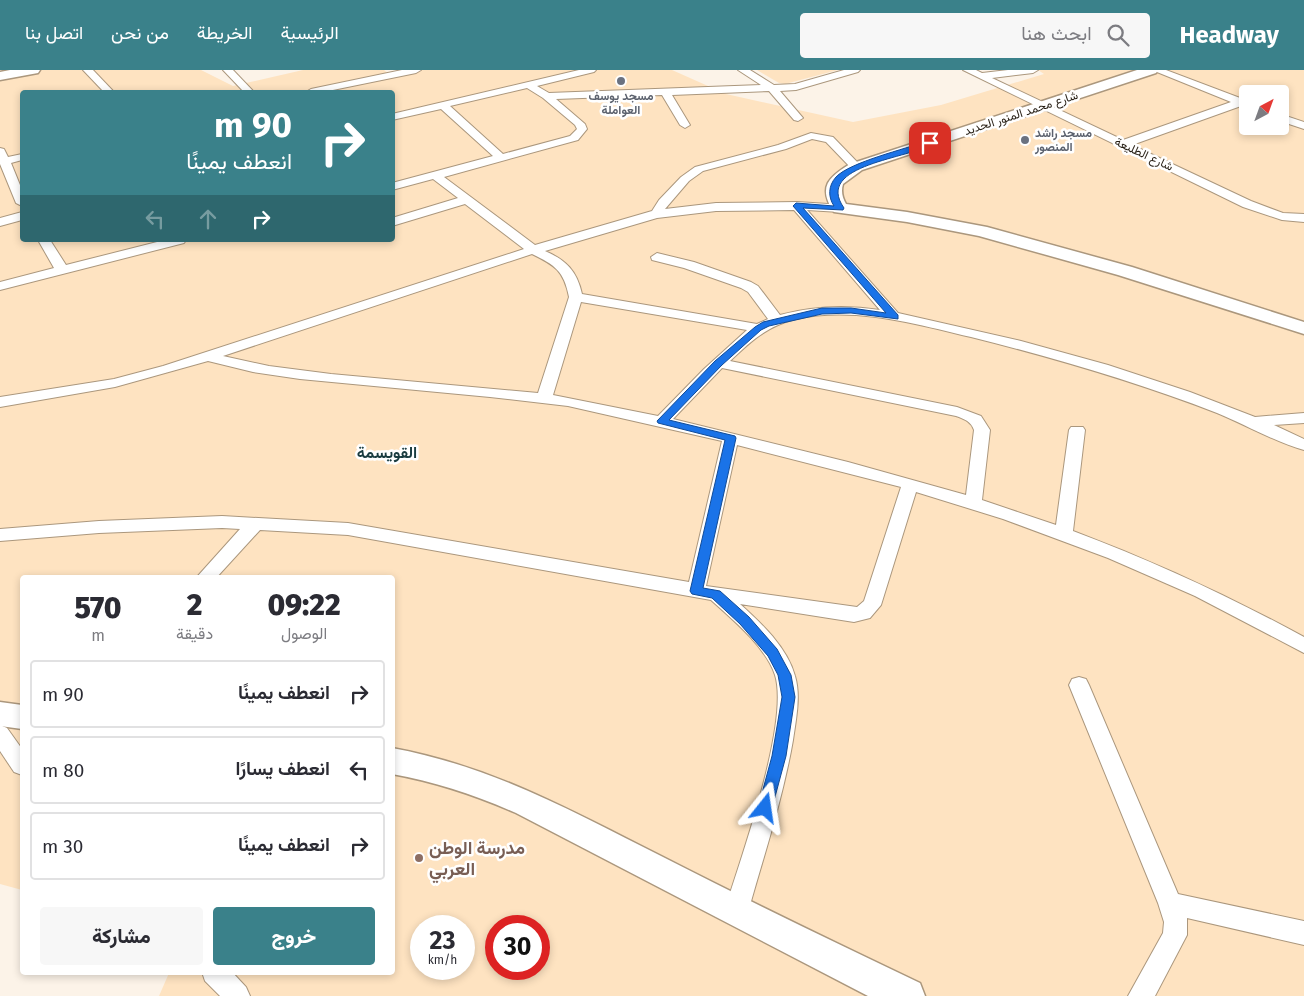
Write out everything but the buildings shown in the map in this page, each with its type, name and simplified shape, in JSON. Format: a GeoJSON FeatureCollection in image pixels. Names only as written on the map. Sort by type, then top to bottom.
{"type":"FeatureCollection","features":[{"type":"Feature","properties":{"kind":"street"},"geometry":{"type":"LineString","coordinates":[[0,76],[33,70]]}},
{"type":"Feature","properties":{"kind":"street"},"geometry":{"type":"LineString","coordinates":[[88,70],[107,90]]}},
{"type":"Feature","properties":{"kind":"street"},"geometry":{"type":"LineString","coordinates":[[228,70],[247,90]]}},
{"type":"Feature","properties":{"kind":"street"},"geometry":{"type":"LineString","coordinates":[[320,90],[416,70]]}},
{"type":"Feature","properties":{"kind":"street"},"geometry":{"type":"LineString","coordinates":[[395,115],[592,70]]}},
{"type":"Feature","properties":{"kind":"street"},"geometry":{"type":"LineString","coordinates":[[743,70],[772,88],[798,118]]}},
{"type":"Feature","properties":{"kind":"street"},"geometry":{"type":"LineString","coordinates":[[547,96],[796,87],[855,70]]}},
{"type":"Feature","properties":{"kind":"street","name":"شارع الطليعة"},"geometry":{"type":"LineString","coordinates":[[968,70],[1247,204],[1300,219]]}},
{"type":"Feature","properties":{"kind":"street"},"geometry":{"type":"LineString","coordinates":[[980,76],[1033,70]]}},
{"type":"Feature","properties":{"kind":"street","name":"شارع محمد المنور الحديد"},"geometry":{"type":"LineString","coordinates":[[840,208],[834,200],[833,190],[839,178],[856,168],[1152,70]]}},
{"type":"Feature","properties":{"kind":"street"},"geometry":{"type":"LineString","coordinates":[[1157,70],[1239,101]]}},
{"type":"Feature","properties":{"kind":"street"},"geometry":{"type":"LineString","coordinates":[[395,186],[574,138],[580,133],[582,129],[580,124],[547,96],[529,85]]}},
{"type":"Feature","properties":{"kind":"street"},"geometry":{"type":"LineString","coordinates":[[666,93],[685,125]]}},
{"type":"Feature","properties":{"kind":"street"},"geometry":{"type":"LineString","coordinates":[[443,105],[501,158]]}},
{"type":"Feature","properties":{"kind":"street"},"geometry":{"type":"LineString","coordinates":[[1123,144],[1239,105]]}},
{"type":"Feature","properties":{"kind":"street"},"geometry":{"type":"LineString","coordinates":[[1289,120],[1304,126]]}},
{"type":"Feature","properties":{"kind":"street"},"geometry":{"type":"LineString","coordinates":[[656,214],[662,203],[685,179],[699,169],[782,147],[811,136],[829,139],[856,168]]}},
{"type":"Feature","properties":{"kind":"street"},"geometry":{"type":"LineString","coordinates":[[20,157],[3,156],[20,198]]}},
{"type":"Feature","properties":{"kind":"street"},"geometry":{"type":"LineString","coordinates":[[436,176],[533,250],[556,261],[565,270],[573,284],[576,297],[544,399]]}},
{"type":"Feature","properties":{"kind":"street"},"geometry":{"type":"LineString","coordinates":[[395,221],[465,200]]}},
{"type":"Feature","properties":{"kind":"street"},"geometry":{"type":"LineString","coordinates":[[796,206],[894,317]]}},
{"type":"Feature","properties":{"kind":"street"},"geometry":{"type":"LineString","coordinates":[[0,402],[114,383],[207,356],[533,250],[656,214],[699,208],[796,206],[840,208],[950,224],[1044,247],[1304,328]]}},
{"type":"Feature","properties":{"kind":"street"},"geometry":{"type":"LineString","coordinates":[[0,222],[20,217]]}},
{"type":"Feature","properties":{"kind":"street"},"geometry":{"type":"LineString","coordinates":[[45,242],[62,270]]}},
{"type":"Feature","properties":{"kind":"street"},"geometry":{"type":"LineString","coordinates":[[0,286],[172,242]]}},
{"type":"Feature","properties":{"kind":"street"},"geometry":{"type":"LineString","coordinates":[[657,257],[746,285],[753,289],[777,321]]}},
{"type":"Feature","properties":{"kind":"street"},"geometry":{"type":"LineString","coordinates":[[576,297],[758,328]]}},
{"type":"Feature","properties":{"kind":"street"},"geometry":{"type":"LineString","coordinates":[[662,421],[718,363],[758,328],[777,321],[822,311],[851,310],[894,317],[1028,346],[1075,359],[1156,384],[1253,422],[1304,445]]}},
{"type":"Feature","properties":{"kind":"street"},"geometry":{"type":"LineString","coordinates":[[207,356],[238,365],[281,372],[544,399],[662,421],[828,461],[910,484],[1064,534],[1173,578],[1246,614],[1304,646]]}},
{"type":"Feature","properties":{"kind":"street"},"geometry":{"type":"LineString","coordinates":[[718,363],[956,412],[976,419],[981,424],[982,430],[973,504]]}},
{"type":"Feature","properties":{"kind":"street"},"geometry":{"type":"LineString","coordinates":[[1253,422],[1304,418]]}},
{"type":"Feature","properties":{"kind":"street"},"geometry":{"type":"LineString","coordinates":[[1064,534],[1077,430]]}},
{"type":"Feature","properties":{"kind":"street"},"geometry":{"type":"LineString","coordinates":[[706,593],[731,438]]}},
{"type":"Feature","properties":{"kind":"street"},"geometry":{"type":"LineString","coordinates":[[0,535],[99,527],[222,522],[348,529],[706,593],[854,615],[863,613],[872,605],[878,591],[910,484]]}},
{"type":"Feature","properties":{"kind":"street"},"geometry":{"type":"LineString","coordinates":[[208,575],[256,523]]}},
{"type":"Feature","properties":{"kind":"street"},"geometry":{"type":"LineString","coordinates":[[706,593],[745,620],[772,653],[785,675],[788,697],[779,756],[736,912]]}},
{"type":"Feature","properties":{"kind":"street"},"geometry":{"type":"LineString","coordinates":[[1078,685],[1170,903],[1176,922],[1175,936],[1141,996]]}},
{"type":"Feature","properties":{"kind":"street"},"geometry":{"type":"LineString","coordinates":[[0,714],[20,717]]}},
{"type":"Feature","properties":{"kind":"street"},"geometry":{"type":"LineString","coordinates":[[0,734],[20,763]]}},
{"type":"Feature","properties":{"kind":"street"},"geometry":{"type":"LineString","coordinates":[[395,761],[422,765],[476,781],[517,798],[736,912],[907,996]]}},
{"type":"Feature","properties":{"kind":"street"},"geometry":{"type":"LineString","coordinates":[[1170,903],[1304,933]]}},
{"type":"Feature","properties":{"kind":"street"},"geometry":{"type":"LineString","coordinates":[[217,975],[237,996]]}},
{"type":"Feature","properties":{"kind":"shaded area"},"geometry":{"type":"Polygon","coordinates":[[[41,70],[201,70],[233,86],[303,70],[384,70],[389,74],[410,70],[672,70],[726,94],[853,122],[941,105],[1044,74],[1038,70],[1304,70],[1304,996],[159,996],[168,975],[395,975],[395,575],[20,575],[20,889],[0,884],[0,78],[41,70]]]}},
{"type":"Feature","properties":{"kind":"shaded area"},"geometry":{"type":"Polygon","coordinates":[[[757,70],[838,70],[785,84],[779,83],[757,70]]]}},
{"type":"Feature","properties":{"kind":"place","name":"مسجد يوسف العواملة"},"geometry":{"type":"Point","coordinates":[621,81]}},
{"type":"Feature","properties":{"kind":"place","name":"مسجد راشد المنصور"},"geometry":{"type":"Point","coordinates":[1025,140]}},
{"type":"Feature","properties":{"kind":"place","name":"مدرسة الوطن العربي"},"geometry":{"type":"Point","coordinates":[419,858]}},
{"type":"Feature","properties":{"kind":"district","name":"القويسمة"},"geometry":{"type":"Point","coordinates":[387,452]}},
{"type":"Feature","properties":{"kind":"route"},"geometry":{"type":"LineString","coordinates":[[765,808],[779,756],[788,697],[785,675],[772,653],[745,620],[716,594],[696,591],[731,438],[662,421],[718,363],[758,328],[766,324],[806,313],[822,311],[851,310],[894,317],[796,206],[840,208],[834,200],[833,190],[839,178],[856,168],[930,143]]}}]}
